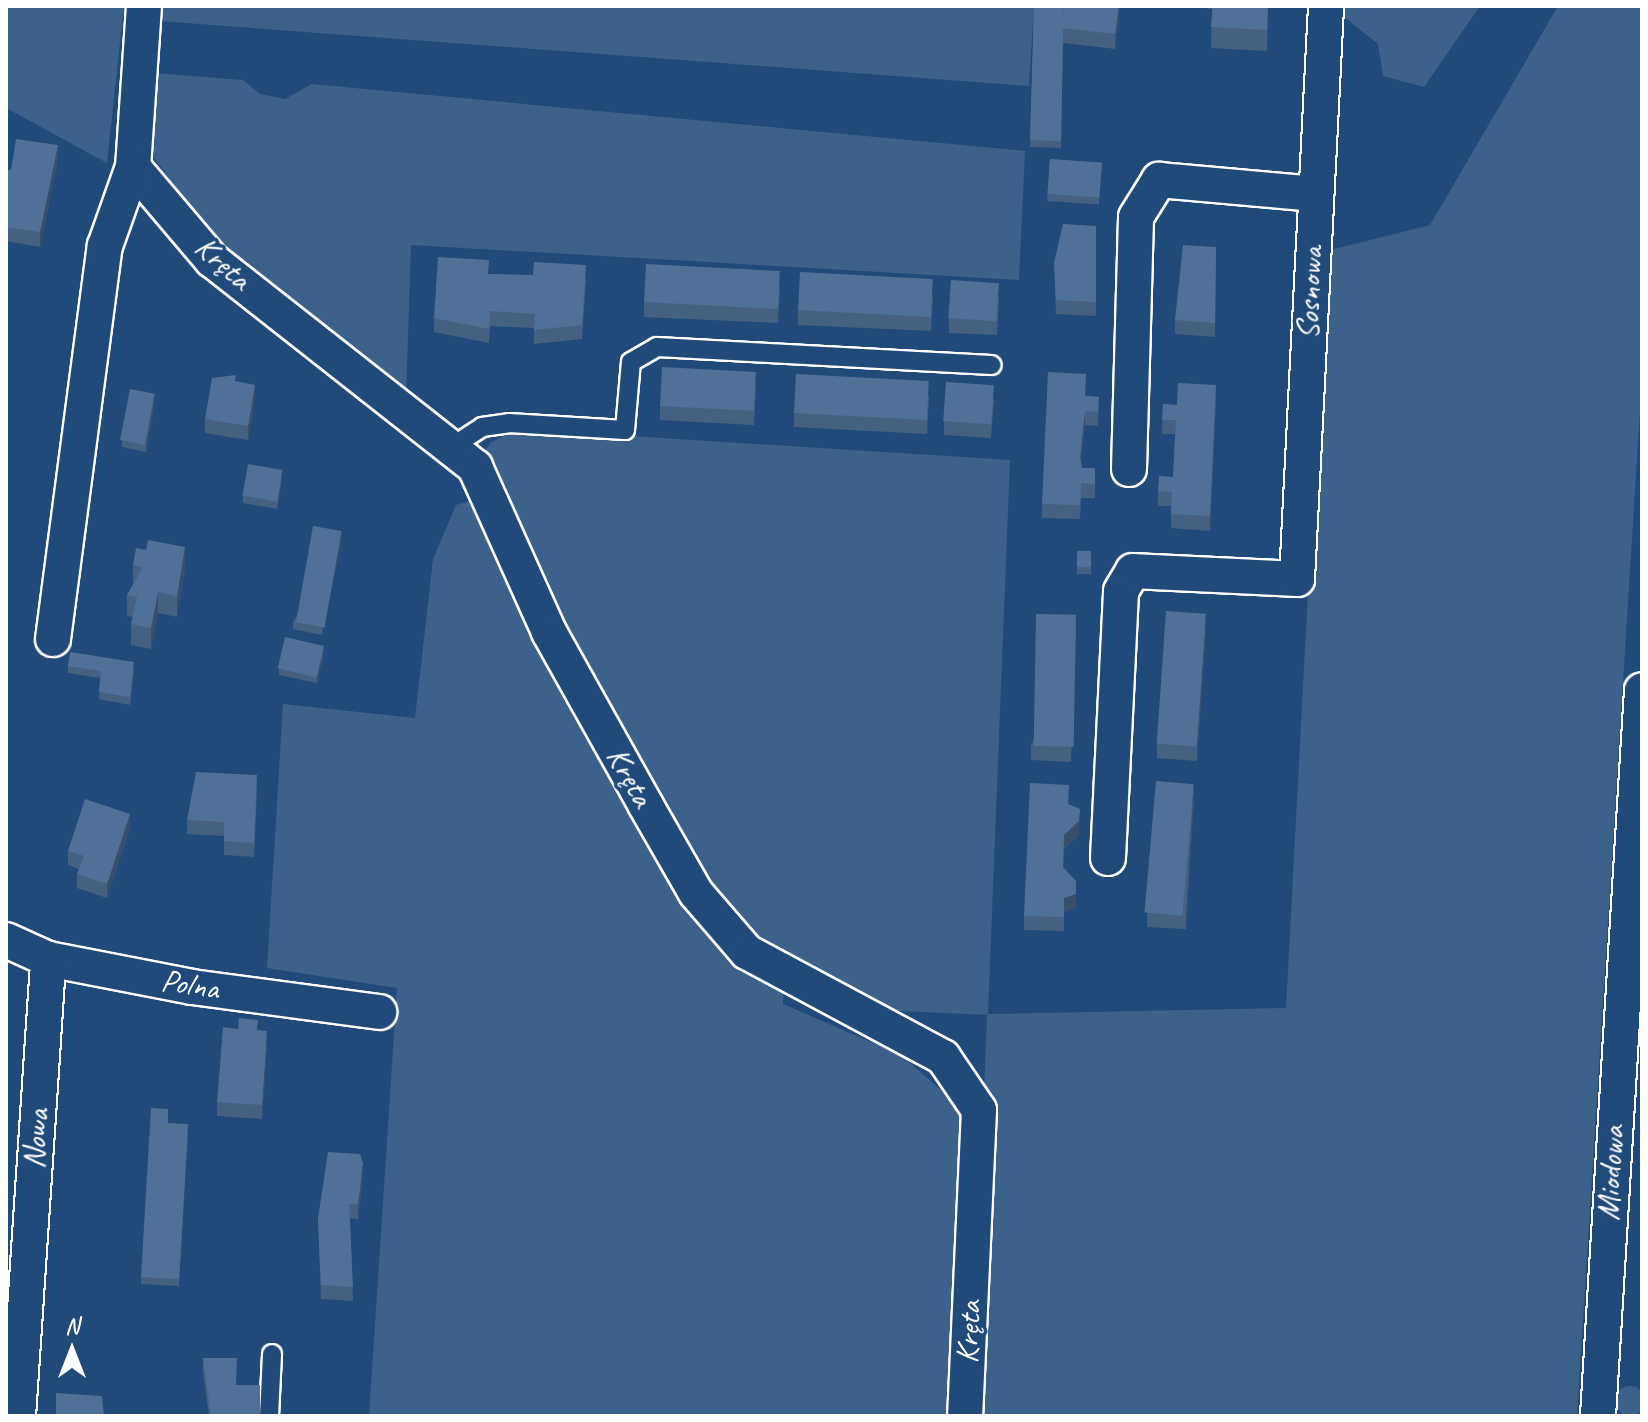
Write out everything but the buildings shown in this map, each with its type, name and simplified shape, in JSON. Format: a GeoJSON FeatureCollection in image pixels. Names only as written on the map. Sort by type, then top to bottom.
{"type":"FeatureCollection","features":[{"type":"Feature","properties":{"kind":"street"},"geometry":{"type":"LineString","coordinates":[[53,639],[105,246],[133,167],[144,6]]}},
{"type":"Feature","properties":{"kind":"street","name":"Sosnowa"},"geometry":{"type":"LineString","coordinates":[[1108,858],[1121,591],[1133,571],[1297,579],[1326,6]]}},
{"type":"Feature","properties":{"kind":"street","name":"Kręta"},"geometry":{"type":"LineString","coordinates":[[133,167],[212,260],[453,446],[475,467],[549,632],[696,893],[747,952],[943,1057],[979,1110],[965,1416]]}},
{"type":"Feature","properties":{"kind":"street"},"geometry":{"type":"LineString","coordinates":[[1129,469],[1136,217],[1159,180],[1315,194]]}},
{"type":"Feature","properties":{"kind":"street","name":"Miodowa"},"geometry":{"type":"LineString","coordinates":[[1598,1416],[1642,690]]}},
{"type":"Feature","properties":{"kind":"street","name":"Polna"},"geometry":{"type":"LineString","coordinates":[[6,940],[48,959],[379,1012]]}},
{"type":"Feature","properties":{"kind":"street","name":"Nowa"},"geometry":{"type":"LineString","coordinates":[[18,1416],[48,959]]}},
{"type":"Feature","properties":{"kind":"lane"},"geometry":{"type":"LineString","coordinates":[[453,446],[482,427],[509,423],[625,430],[631,362],[657,347],[992,365]]}},
{"type":"Feature","properties":{"kind":"lane"},"geometry":{"type":"LineString","coordinates":[[269,1416],[272,1354]]}},
{"type":"Feature","properties":{"kind":"shaded area"},"geometry":{"type":"Polygon","coordinates":[[[6,6],[124,6],[107,163],[6,108],[6,6]]]}},
{"type":"Feature","properties":{"kind":"shaded area"},"geometry":{"type":"Polygon","coordinates":[[[158,6],[1034,6],[1029,86],[158,21],[158,6]]]}},
{"type":"Feature","properties":{"kind":"shaded area"},"geometry":{"type":"Polygon","coordinates":[[[1344,6],[1480,6],[1424,87],[1383,76],[1378,44],[1344,17],[1344,6]]]}},
{"type":"Feature","properties":{"kind":"shaded area"},"geometry":{"type":"Polygon","coordinates":[[[1558,6],[1642,6],[1642,379],[1577,1416],[971,1416],[987,1015],[878,1010],[785,963],[783,1004],[901,1055],[967,1113],[951,1416],[369,1416],[397,988],[267,968],[283,704],[415,718],[433,559],[456,505],[508,488],[483,454],[491,442],[519,429],[1010,460],[988,1014],[1286,1008],[1326,251],[1430,225],[1558,6]]]}},
{"type":"Feature","properties":{"kind":"shaded area"},"geometry":{"type":"Polygon","coordinates":[[[155,73],[243,80],[260,94],[285,99],[312,84],[1025,151],[1019,280],[411,245],[406,397],[212,235],[151,154],[155,73]]]}},
{"type":"Feature","properties":{"kind":"shaded area"},"geometry":{"type":"Polygon","coordinates":[[[1630,1386],[1641,1390],[1645,1401],[1641,1412],[1630,1416],[1619,1412],[1615,1401],[1619,1390],[1630,1386]]]}}]}
